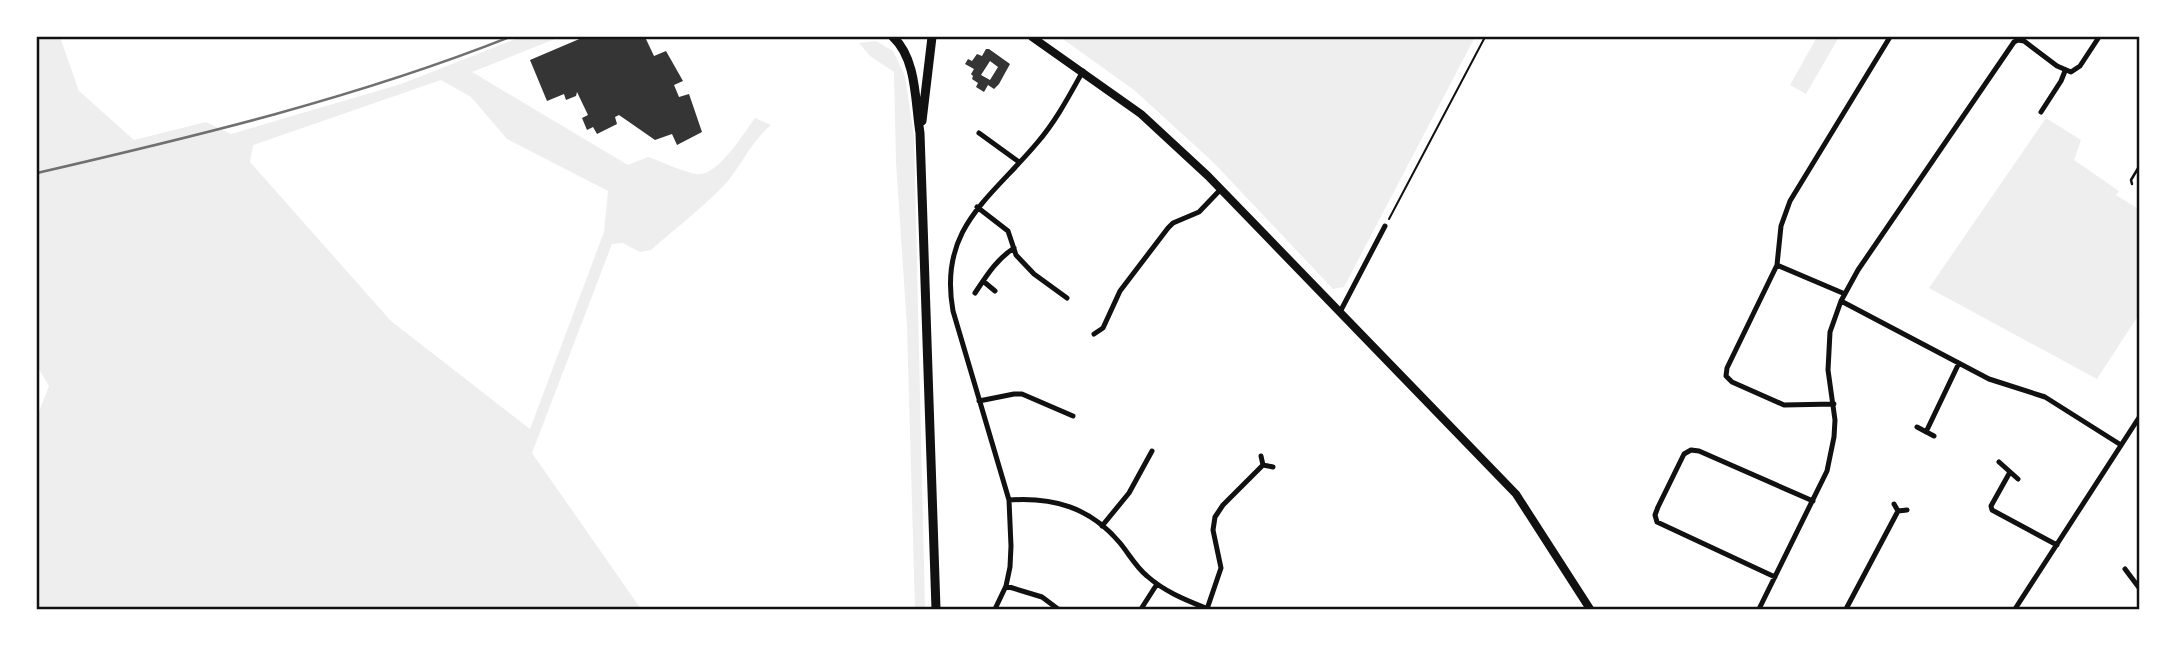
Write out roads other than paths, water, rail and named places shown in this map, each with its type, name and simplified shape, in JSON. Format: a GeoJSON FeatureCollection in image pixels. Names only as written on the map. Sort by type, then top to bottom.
{"type":"FeatureCollection","features":[{"type":"Feature","properties":{"kind":"highway"},"geometry":{"type":"LineString","coordinates":[[894,37],[905,51],[909,63],[920,133],[936,609]]}},
{"type":"Feature","properties":{"kind":"highway"},"geometry":{"type":"LineString","coordinates":[[920,133],[932,37]]}},
{"type":"Feature","properties":{"kind":"main road"},"geometry":{"type":"LineString","coordinates":[[1032,37],[1141,114],[1221,189],[1516,494],[1590,609]]}},
{"type":"Feature","properties":{"kind":"street"},"geometry":{"type":"LineString","coordinates":[[1834,404],[1784,405],[1732,382],[1726,376],[1727,368],[1777,265],[1781,226],[1790,201],[1890,37]]}},
{"type":"Feature","properties":{"kind":"street"},"geometry":{"type":"LineString","coordinates":[[1759,609],[1813,501],[1829,461],[1834,437],[1834,404],[1828,370],[1830,332],[1841,301],[1864,260],[2014,42],[2024,41],[2064,71],[2071,72],[2080,66],[2099,37]]}},
{"type":"Feature","properties":{"kind":"street"},"geometry":{"type":"LineString","coordinates":[[995,609],[1006,586],[1011,546],[1009,500],[953,312],[950,282],[954,255],[977,207],[1049,128],[1083,71]]}},
{"type":"Feature","properties":{"kind":"street"},"geometry":{"type":"LineString","coordinates":[[2040,112],[2061,81],[2064,71]]}},
{"type":"Feature","properties":{"kind":"street"},"geometry":{"type":"LineString","coordinates":[[979,133],[1019,162]]}},
{"type":"Feature","properties":{"kind":"street"},"geometry":{"type":"LineString","coordinates":[[1094,334],[1103,328],[1120,291],[1173,223],[1199,212],[1221,189]]}},
{"type":"Feature","properties":{"kind":"street"},"geometry":{"type":"LineString","coordinates":[[977,207],[1003,226],[1011,237],[1016,255],[1034,274],[1067,298]]}},
{"type":"Feature","properties":{"kind":"street"},"geometry":{"type":"LineString","coordinates":[[1340,312],[1385,226]]}},
{"type":"Feature","properties":{"kind":"street"},"geometry":{"type":"LineString","coordinates":[[975,293],[999,258],[1014,248]]}},
{"type":"Feature","properties":{"kind":"street"},"geometry":{"type":"LineString","coordinates":[[1777,265],[1845,294]]}},
{"type":"Feature","properties":{"kind":"street"},"geometry":{"type":"LineString","coordinates":[[983,281],[995,291]]}},
{"type":"Feature","properties":{"kind":"street"},"geometry":{"type":"LineString","coordinates":[[1841,301],[1989,379],[2045,397],[2122,445]]}},
{"type":"Feature","properties":{"kind":"street"},"geometry":{"type":"LineString","coordinates":[[1926,432],[1959,363]]}},
{"type":"Feature","properties":{"kind":"street"},"geometry":{"type":"LineString","coordinates":[[979,401],[1022,394],[1073,416]]}},
{"type":"Feature","properties":{"kind":"street"},"geometry":{"type":"LineString","coordinates":[[2016,609],[2140,416]]}},
{"type":"Feature","properties":{"kind":"street"},"geometry":{"type":"LineString","coordinates":[[1917,427],[1934,436]]}},
{"type":"Feature","properties":{"kind":"street"},"geometry":{"type":"LineString","coordinates":[[1775,577],[1657,522],[1656,512],[1684,454],[1691,450],[1699,452],[1813,501]]}},
{"type":"Feature","properties":{"kind":"street"},"geometry":{"type":"LineString","coordinates":[[1102,526],[1129,493],[1152,451]]}},
{"type":"Feature","properties":{"kind":"street"},"geometry":{"type":"LineString","coordinates":[[1261,456],[1263,465]]}},
{"type":"Feature","properties":{"kind":"street"},"geometry":{"type":"LineString","coordinates":[[1999,462],[2018,479]]}},
{"type":"Feature","properties":{"kind":"street"},"geometry":{"type":"LineString","coordinates":[[1009,500],[1053,501],[1087,515],[1118,541],[1146,575],[1157,584],[1172,595],[1208,609],[1221,568],[1213,530],[1215,517],[1223,505],[1263,465]]}},
{"type":"Feature","properties":{"kind":"street"},"geometry":{"type":"LineString","coordinates":[[1263,465],[1273,467]]}},
{"type":"Feature","properties":{"kind":"street"},"geometry":{"type":"LineString","coordinates":[[2010,472],[1991,506],[1992,510],[2057,545]]}},
{"type":"Feature","properties":{"kind":"street"},"geometry":{"type":"LineString","coordinates":[[1894,504],[1898,511]]}},
{"type":"Feature","properties":{"kind":"street"},"geometry":{"type":"LineString","coordinates":[[1898,511],[1907,510]]}},
{"type":"Feature","properties":{"kind":"street"},"geometry":{"type":"LineString","coordinates":[[1846,609],[1898,511]]}},
{"type":"Feature","properties":{"kind":"street"},"geometry":{"type":"LineString","coordinates":[[2125,569],[2140,589]]}},
{"type":"Feature","properties":{"kind":"street"},"geometry":{"type":"LineString","coordinates":[[1141,609],[1157,584]]}},
{"type":"Feature","properties":{"kind":"street"},"geometry":{"type":"LineString","coordinates":[[1006,586],[1042,597],[1058,609]]}},
{"type":"Feature","properties":{"kind":"lane"},"geometry":{"type":"LineString","coordinates":[[2132,184],[2131,180],[2140,165]]}},
{"type":"Feature","properties":{"kind":"railway"},"geometry":{"type":"LineString","coordinates":[[37,173],[276,114],[394,79],[510,37]]}}]}
